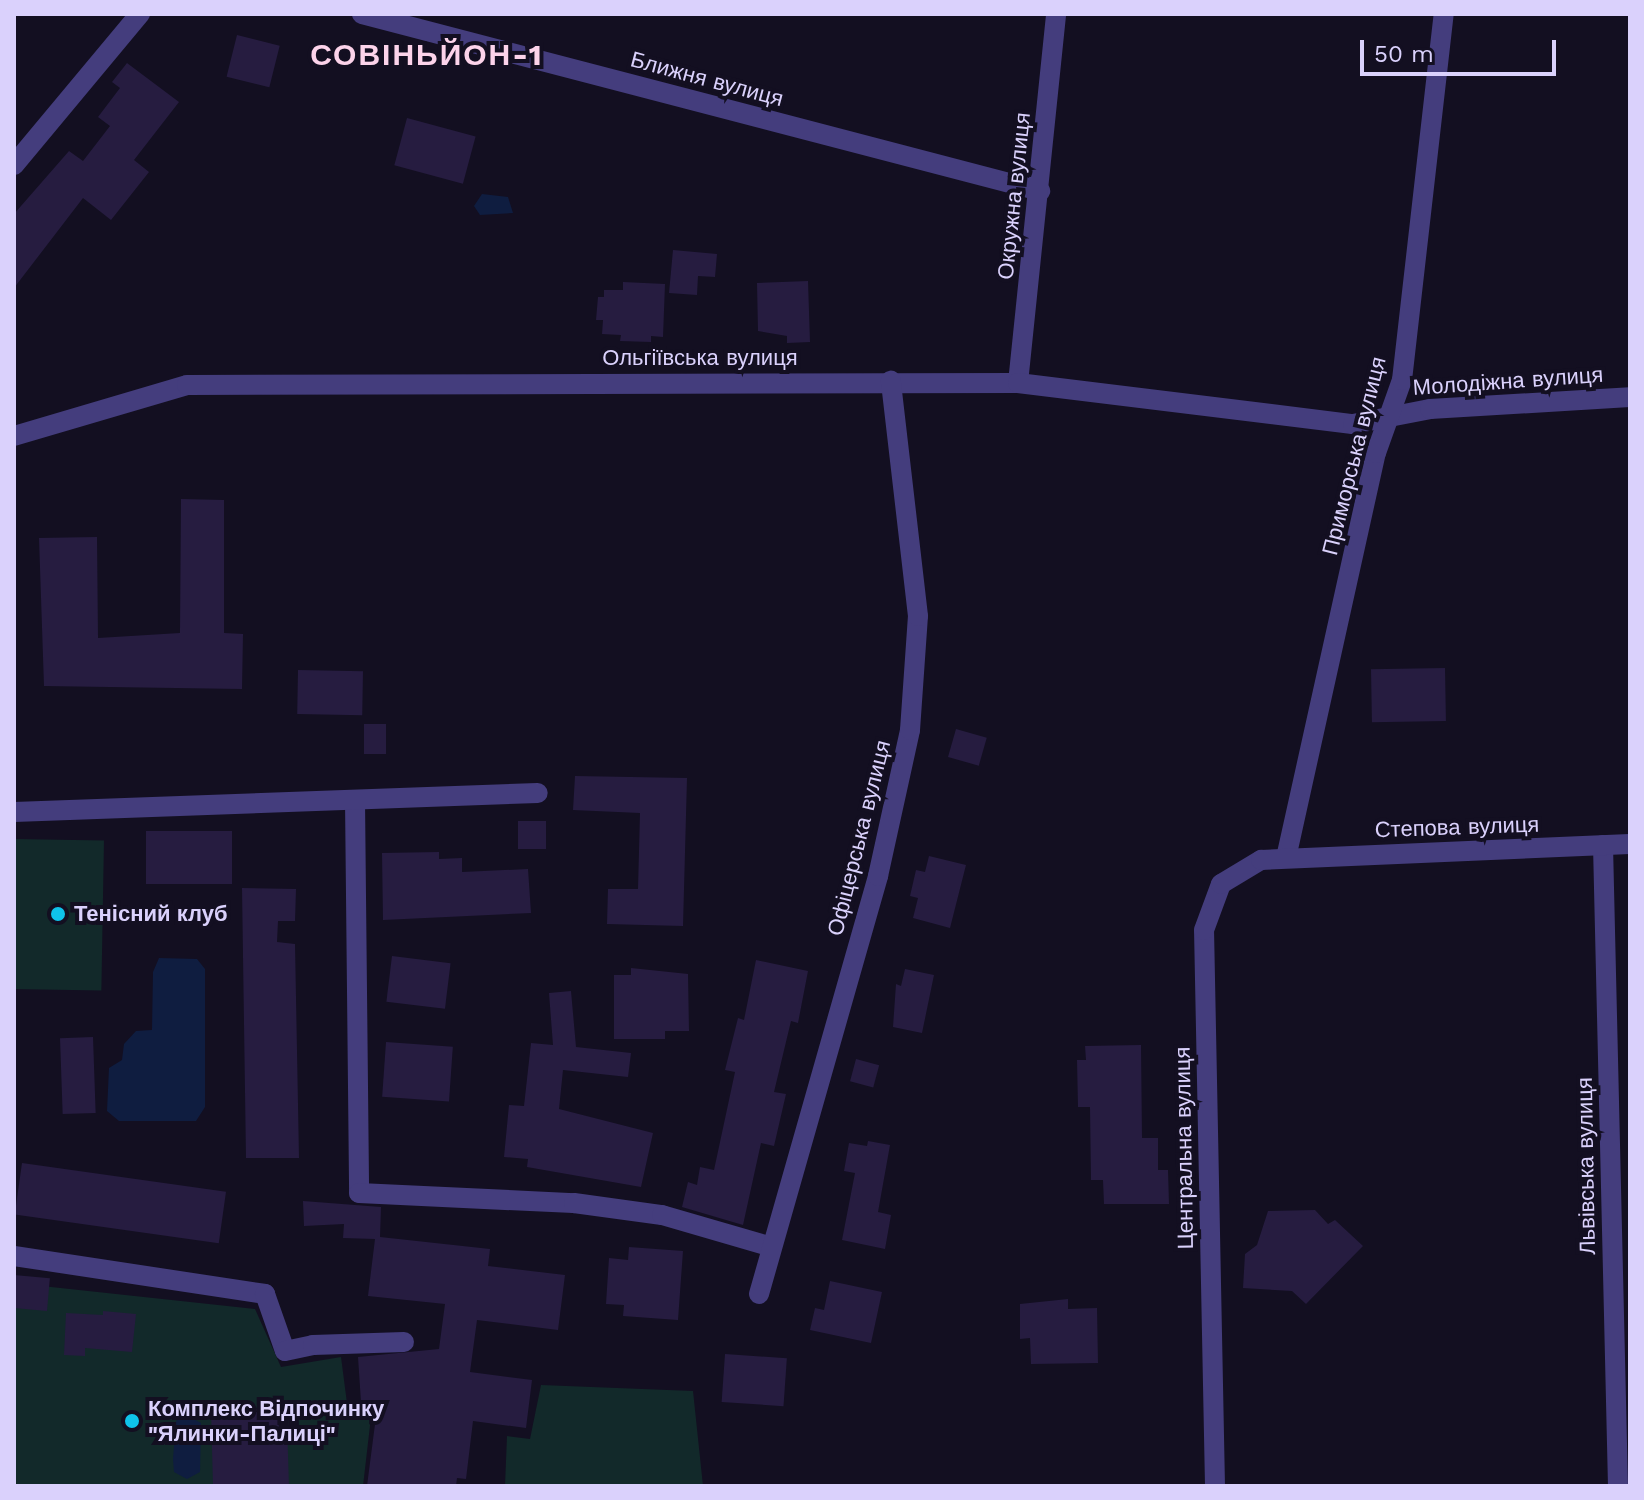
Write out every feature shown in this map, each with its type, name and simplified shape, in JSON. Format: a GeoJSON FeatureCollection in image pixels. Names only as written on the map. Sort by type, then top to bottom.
{"type":"FeatureCollection","features":[{"type":"Feature","properties":{"kind":"street"},"geometry":{"type":"LineString","coordinates":[[14,165],[140,14]]}},
{"type":"Feature","properties":{"kind":"street","name":"Ближня вулиця"},"geometry":{"type":"LineString","coordinates":[[362,14],[1040,191]]}},
{"type":"Feature","properties":{"kind":"street","name":"Окружна вулиця"},"geometry":{"type":"LineString","coordinates":[[1018,383],[1056,14]]}},
{"type":"Feature","properties":{"kind":"street","name":"Приморська вулиця"},"geometry":{"type":"LineString","coordinates":[[1286,858],[1376,453],[1402,380],[1444,14]]}},
{"type":"Feature","properties":{"kind":"street","name":"Офіцерська вулиця"},"geometry":{"type":"LineString","coordinates":[[759,1294],[769,1246],[878,876],[910,730],[918,616],[891,381]]}},
{"type":"Feature","properties":{"kind":"street","name":"Ольгіївська вулиця"},"geometry":{"type":"LineString","coordinates":[[14,436],[187,385],[1018,383],[1353,424],[1390,415]]}},
{"type":"Feature","properties":{"kind":"street","name":"Молодіжна вулиця"},"geometry":{"type":"LineString","coordinates":[[1390,415],[1630,397]]}},
{"type":"Feature","properties":{"kind":"street"},"geometry":{"type":"LineString","coordinates":[[14,812],[538,793]]}},
{"type":"Feature","properties":{"kind":"street"},"geometry":{"type":"LineString","coordinates":[[355,800],[359,1193],[574,1203],[662,1215],[769,1246]]}},
{"type":"Feature","properties":{"kind":"street","name":"Степова вулиця"},"geometry":{"type":"LineString","coordinates":[[1286,858],[1630,844]]}},
{"type":"Feature","properties":{"kind":"street","name":"Львівська вулиця"},"geometry":{"type":"LineString","coordinates":[[1603,845],[1618,1486]]}},
{"type":"Feature","properties":{"kind":"street","name":"Центральна вулиця"},"geometry":{"type":"LineString","coordinates":[[1215,1486],[1204,930],[1221,884],[1261,860],[1286,858]]}},
{"type":"Feature","properties":{"kind":"street"},"geometry":{"type":"LineString","coordinates":[[14,1256],[265,1294],[285,1351],[313,1345],[404,1342]]}},
{"type":"Feature","properties":{"kind":"green space","name":"Тенісний клуб"},"geometry":{"type":"Polygon","coordinates":[[[14,839],[104,841],[101,991],[14,989],[14,839]]]}},
{"type":"Feature","properties":{"kind":"green space"},"geometry":{"type":"Polygon","coordinates":[[[14,1283],[255,1309],[281,1367],[341,1357],[348,1411],[371,1417],[363,1486],[14,1486],[14,1283]]]}},
{"type":"Feature","properties":{"kind":"green space"},"geometry":{"type":"Polygon","coordinates":[[[541,1385],[693,1391],[703,1486],[505,1486],[507,1436],[530,1439],[541,1385]]]}},
{"type":"Feature","properties":{"kind":"water"},"geometry":{"type":"Polygon","coordinates":[[[482,194],[508,197],[513,213],[480,215],[474,206],[482,194]]]}},
{"type":"Feature","properties":{"kind":"water"},"geometry":{"type":"Polygon","coordinates":[[[159,958],[197,959],[205,969],[205,1107],[196,1121],[119,1121],[107,1111],[109,1068],[122,1060],[124,1044],[136,1031],[152,1030],[153,972],[159,958]]]}},
{"type":"Feature","properties":{"kind":"water"},"geometry":{"type":"Polygon","coordinates":[[[186,1415],[201,1423],[200,1472],[187,1479],[174,1472],[173,1459],[176,1421],[186,1415]]]}},
{"type":"Feature","properties":{"kind":"building"},"geometry":{"type":"Polygon","coordinates":[[[237,35],[280,46],[269,87],[227,77],[237,35]]]}},
{"type":"Feature","properties":{"kind":"building"},"geometry":{"type":"Polygon","coordinates":[[[127,63],[179,102],[134,160],[149,172],[111,220],[83,198],[14,288],[14,214],[69,151],[83,161],[110,126],[98,117],[120,88],[112,82],[127,63]]]}},
{"type":"Feature","properties":{"kind":"building"},"geometry":{"type":"Polygon","coordinates":[[[407,118],[476,136],[463,184],[394,165],[407,118]]]}},
{"type":"Feature","properties":{"kind":"building"},"geometry":{"type":"Polygon","coordinates":[[[673,250],[717,254],[715,277],[698,276],[697,295],[669,293],[673,250]]]}},
{"type":"Feature","properties":{"kind":"building"},"geometry":{"type":"Polygon","coordinates":[[[808,281],[810,342],[787,343],[787,336],[758,331],[757,283],[808,281]]]}},
{"type":"Feature","properties":{"kind":"building"},"geometry":{"type":"Polygon","coordinates":[[[623,282],[665,284],[663,337],[651,336],[651,342],[620,341],[621,335],[602,334],[603,320],[596,320],[598,297],[604,297],[604,290],[623,290],[623,282]]]}},
{"type":"Feature","properties":{"kind":"building"},"geometry":{"type":"Polygon","coordinates":[[[181,499],[224,500],[224,633],[243,634],[242,689],[44,686],[39,538],[97,537],[98,638],[180,633],[181,499]]]}},
{"type":"Feature","properties":{"kind":"building"},"geometry":{"type":"Polygon","coordinates":[[[1445,668],[1446,721],[1372,722],[1371,669],[1445,668]]]}},
{"type":"Feature","properties":{"kind":"building"},"geometry":{"type":"Polygon","coordinates":[[[298,670],[363,671],[362,715],[297,714],[298,670]]]}},
{"type":"Feature","properties":{"kind":"building"},"geometry":{"type":"Polygon","coordinates":[[[364,724],[386,724],[386,754],[364,754],[364,724]]]}},
{"type":"Feature","properties":{"kind":"building"},"geometry":{"type":"Polygon","coordinates":[[[956,729],[987,738],[979,766],[948,757],[956,729]]]}},
{"type":"Feature","properties":{"kind":"building"},"geometry":{"type":"Polygon","coordinates":[[[575,776],[687,778],[683,926],[607,924],[608,889],[638,889],[640,813],[573,810],[575,776]]]}},
{"type":"Feature","properties":{"kind":"building"},"geometry":{"type":"Polygon","coordinates":[[[518,821],[546,821],[546,849],[518,849],[518,821]]]}},
{"type":"Feature","properties":{"kind":"building"},"geometry":{"type":"Polygon","coordinates":[[[146,831],[232,831],[232,884],[146,884],[146,831]]]}},
{"type":"Feature","properties":{"kind":"building"},"geometry":{"type":"Polygon","coordinates":[[[439,852],[439,859],[462,858],[462,872],[528,869],[531,913],[383,920],[382,853],[439,852]]]}},
{"type":"Feature","properties":{"kind":"building"},"geometry":{"type":"Polygon","coordinates":[[[929,856],[966,865],[950,928],[913,918],[918,898],[910,896],[916,870],[925,872],[929,856]]]}},
{"type":"Feature","properties":{"kind":"building"},"geometry":{"type":"Polygon","coordinates":[[[242,888],[296,889],[295,921],[278,921],[277,942],[295,944],[299,1158],[246,1158],[242,888]]]}},
{"type":"Feature","properties":{"kind":"building"},"geometry":{"type":"Polygon","coordinates":[[[392,956],[451,963],[445,1009],[386,1002],[392,956]]]}},
{"type":"Feature","properties":{"kind":"building"},"geometry":{"type":"Polygon","coordinates":[[[756,960],[808,971],[798,1023],[791,1021],[774,1092],[786,1094],[774,1146],[761,1143],[743,1225],[682,1207],[688,1182],[697,1185],[700,1167],[714,1170],[735,1072],[725,1070],[738,1018],[744,1020],[756,960]]]}},
{"type":"Feature","properties":{"kind":"building"},"geometry":{"type":"Polygon","coordinates":[[[631,968],[688,974],[689,1031],[665,1031],[665,1039],[614,1039],[614,975],[631,975],[631,968]]]}},
{"type":"Feature","properties":{"kind":"building"},"geometry":{"type":"Polygon","coordinates":[[[905,969],[934,975],[922,1033],[893,1027],[896,984],[901,986],[905,969]]]}},
{"type":"Feature","properties":{"kind":"building"},"geometry":{"type":"Polygon","coordinates":[[[571,991],[576,1047],[631,1053],[628,1077],[563,1070],[559,1109],[653,1133],[641,1187],[527,1167],[528,1159],[504,1157],[509,1105],[524,1106],[531,1043],[553,1045],[549,993],[571,991]]]}},
{"type":"Feature","properties":{"kind":"building"},"geometry":{"type":"Polygon","coordinates":[[[93,1037],[96,1113],[63,1114],[60,1038],[93,1037]]]}},
{"type":"Feature","properties":{"kind":"building"},"geometry":{"type":"Polygon","coordinates":[[[386,1042],[453,1047],[449,1102],[382,1097],[386,1042]]]}},
{"type":"Feature","properties":{"kind":"building"},"geometry":{"type":"Polygon","coordinates":[[[1141,1045],[1142,1138],[1158,1138],[1158,1170],[1168,1170],[1169,1204],[1104,1204],[1103,1180],[1091,1180],[1090,1107],[1078,1107],[1077,1060],[1086,1060],[1085,1046],[1141,1045]]]}},
{"type":"Feature","properties":{"kind":"building"},"geometry":{"type":"Polygon","coordinates":[[[856,1059],[879,1065],[873,1087],[850,1081],[856,1059]]]}},
{"type":"Feature","properties":{"kind":"building"},"geometry":{"type":"Polygon","coordinates":[[[868,1141],[890,1145],[878,1212],[891,1215],[885,1249],[842,1240],[855,1173],[844,1171],[849,1143],[867,1146],[868,1141]]]}},
{"type":"Feature","properties":{"kind":"building"},"geometry":{"type":"Polygon","coordinates":[[[22,1163],[226,1192],[219,1243],[15,1214],[22,1163]]]}},
{"type":"Feature","properties":{"kind":"building"},"geometry":{"type":"Polygon","coordinates":[[[303,1201],[381,1207],[380,1237],[490,1249],[488,1266],[565,1275],[558,1330],[477,1320],[470,1372],[532,1380],[526,1428],[473,1421],[466,1479],[457,1478],[456,1486],[367,1486],[378,1401],[361,1402],[358,1357],[439,1349],[445,1304],[368,1296],[375,1239],[343,1238],[344,1224],[304,1226],[303,1201]]]}},
{"type":"Feature","properties":{"kind":"building"},"geometry":{"type":"Polygon","coordinates":[[[1315,1210],[1328,1224],[1335,1220],[1363,1246],[1306,1304],[1292,1291],[1243,1288],[1245,1254],[1257,1245],[1268,1211],[1315,1210]]]}},
{"type":"Feature","properties":{"kind":"building"},"geometry":{"type":"Polygon","coordinates":[[[629,1247],[683,1251],[678,1320],[623,1316],[624,1305],[606,1304],[609,1258],[628,1260],[629,1247]]]}},
{"type":"Feature","properties":{"kind":"building"},"geometry":{"type":"Polygon","coordinates":[[[14,1275],[50,1278],[47,1311],[14,1308],[14,1275]]]}},
{"type":"Feature","properties":{"kind":"building"},"geometry":{"type":"Polygon","coordinates":[[[830,1281],[882,1292],[871,1343],[810,1330],[815,1308],[824,1310],[830,1281]]]}},
{"type":"Feature","properties":{"kind":"building"},"geometry":{"type":"Polygon","coordinates":[[[1068,1299],[1068,1309],[1097,1308],[1098,1363],[1031,1364],[1030,1338],[1020,1339],[1020,1304],[1068,1299]]]}},
{"type":"Feature","properties":{"kind":"building"},"geometry":{"type":"Polygon","coordinates":[[[103,1311],[136,1314],[132,1352],[85,1348],[85,1356],[64,1355],[66,1313],[103,1315],[103,1311]]]}},
{"type":"Feature","properties":{"kind":"building"},"geometry":{"type":"Polygon","coordinates":[[[725,1354],[787,1358],[784,1406],[722,1402],[725,1354]]]}},
{"type":"Feature","properties":{"kind":"building"},"geometry":{"type":"Polygon","coordinates":[[[281,1408],[281,1423],[287,1423],[289,1486],[213,1486],[211,1410],[281,1408]]]}},
{"type":"Feature","properties":{"kind":"place","name":"Тенісний клуб"},"geometry":{"type":"Point","coordinates":[58,914]}},
{"type":"Feature","properties":{"kind":"place","name":"Комплекс Відпочинку \"Ялинки-Палиці\""},"geometry":{"type":"Point","coordinates":[132,1421]}},
{"type":"Feature","properties":{"kind":"district","name":"СОВІНЬЙОН-1"},"geometry":{"type":"Point","coordinates":[427,55]}}]}
